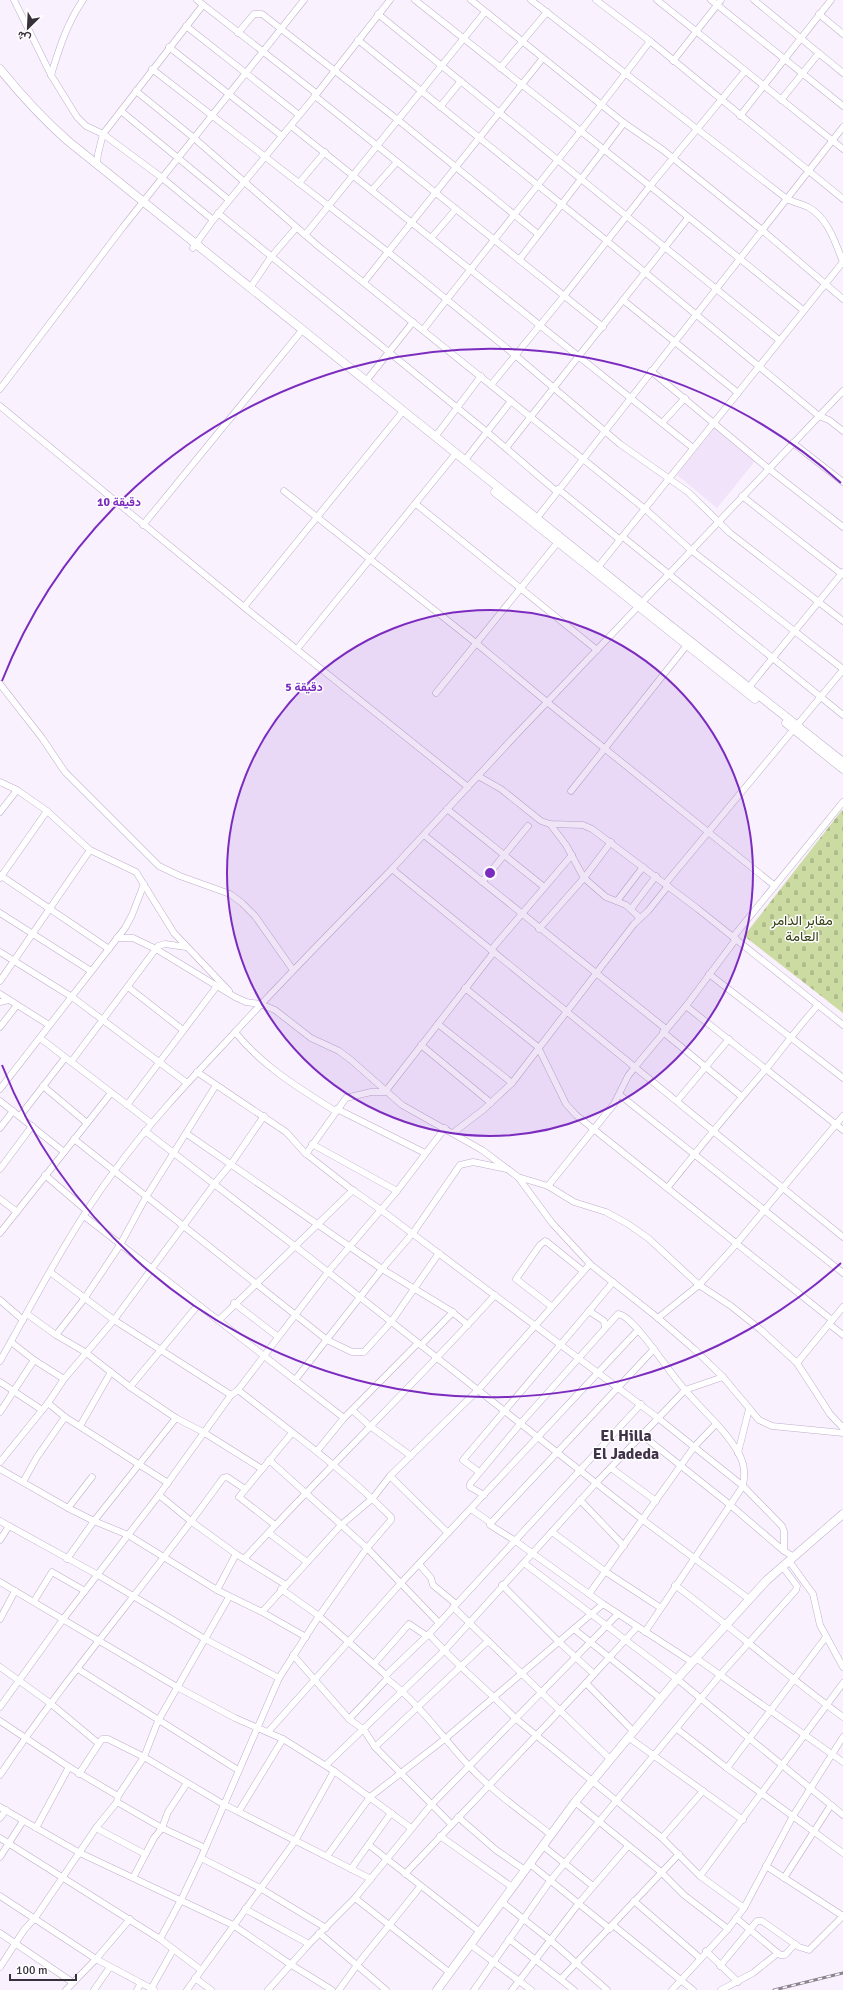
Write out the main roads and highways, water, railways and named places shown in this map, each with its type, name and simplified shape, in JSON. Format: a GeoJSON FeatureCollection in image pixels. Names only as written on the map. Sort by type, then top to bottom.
{"type":"FeatureCollection","features":[{"type":"Feature","properties":{"kind":"main road"},"geometry":{"type":"LineString","coordinates":[[0,69],[18,92],[45,120],[299,334],[558,542],[749,687],[843,769]]}},
{"type":"Feature","properties":{"kind":"main road"},"geometry":{"type":"LineString","coordinates":[[0,77],[41,124],[142,203]]}},
{"type":"Feature","properties":{"kind":"main road"},"geometry":{"type":"LineString","coordinates":[[194,246],[250,288],[598,567],[687,645],[843,762]]}},
{"type":"Feature","properties":{"kind":"main road"},"geometry":{"type":"LineString","coordinates":[[437,1990],[592,1781],[677,1679],[726,1623],[782,1566],[843,1514]]}},
{"type":"Feature","properties":{"kind":"railway"},"geometry":{"type":"LineString","coordinates":[[774,1990],[843,1973]]}},
{"type":"Feature","properties":{"kind":"district","name":"El Hilla El Jadeda"},"geometry":{"type":"Point","coordinates":[626,1445]}},
{"type":"Feature","properties":{"kind":"park label","name":"مقابر الدامر العامة"},"geometry":{"type":"Point","coordinates":[802,928]}}]}
